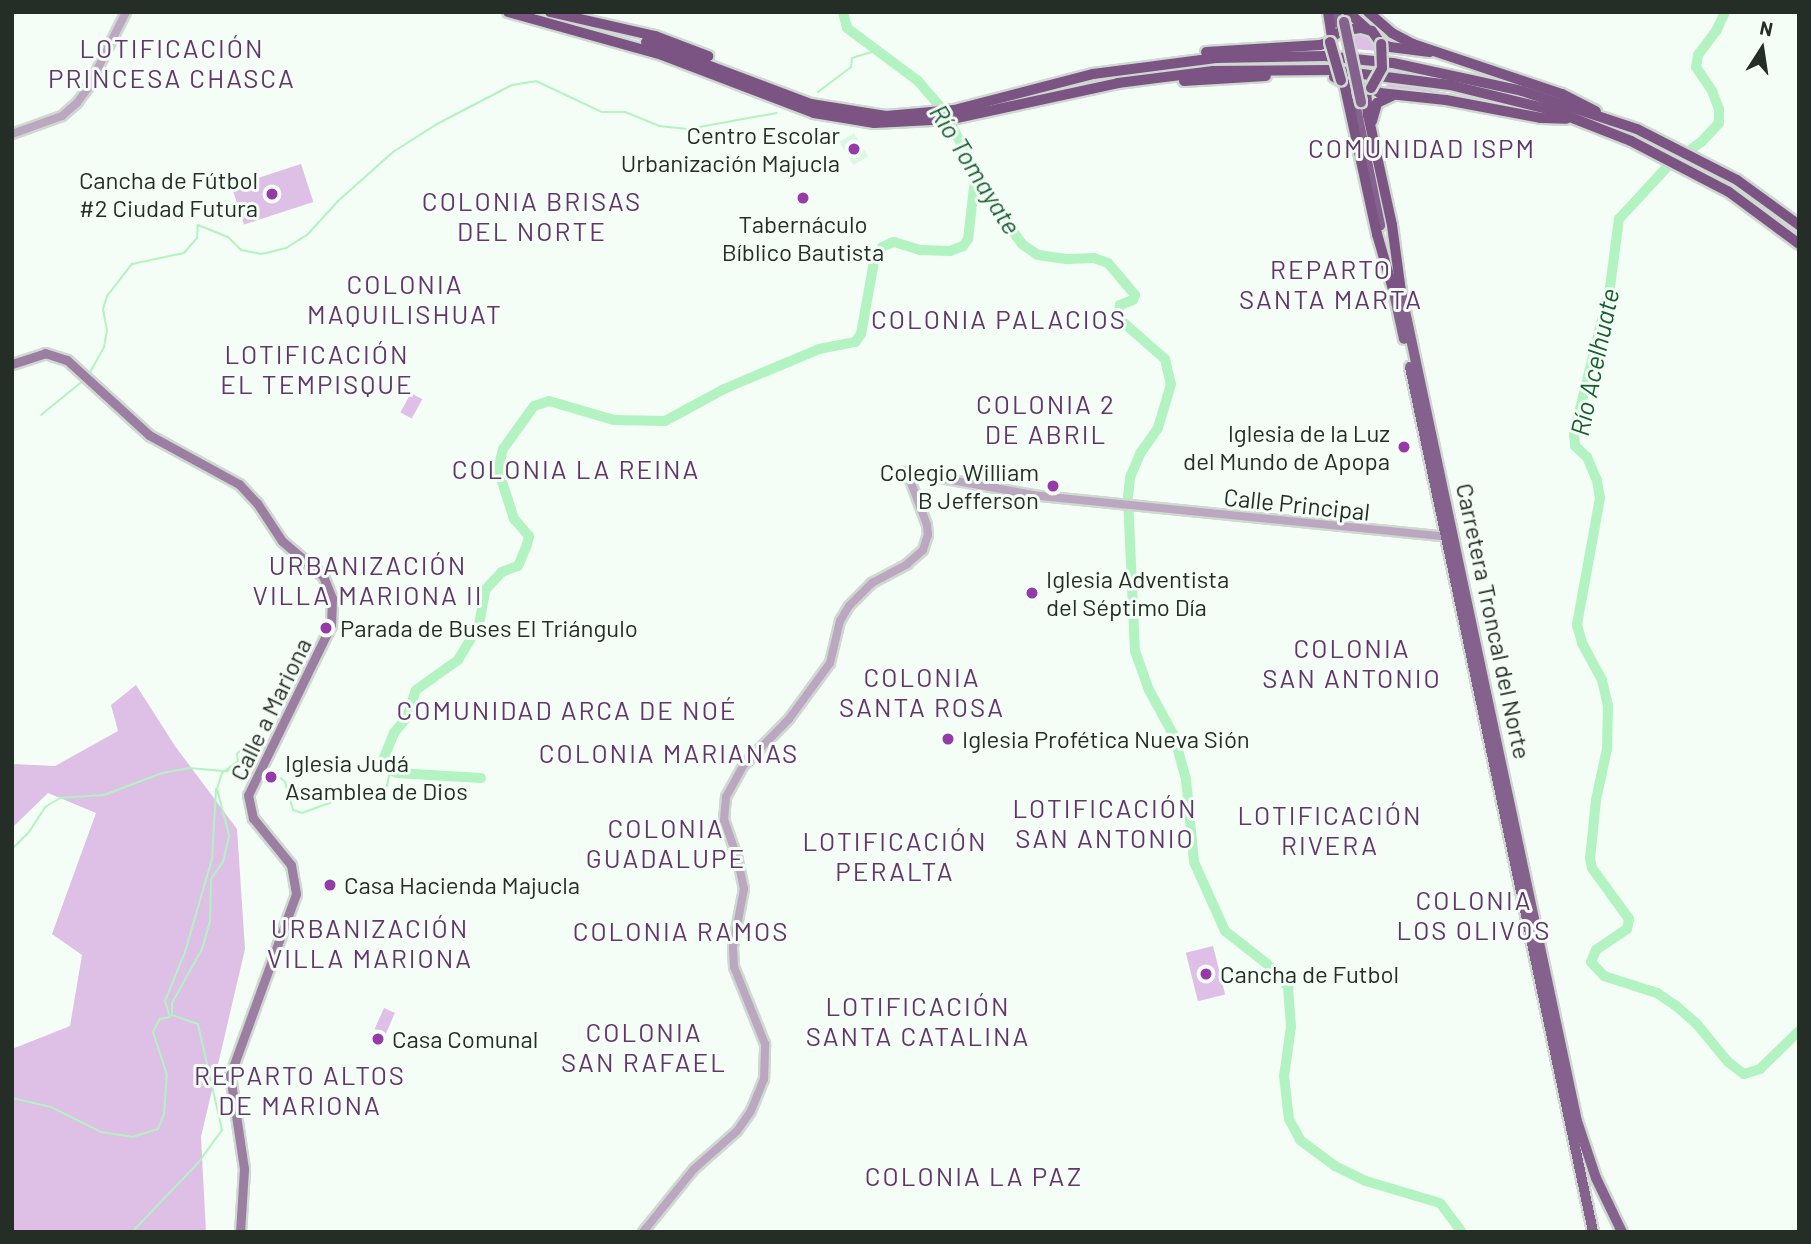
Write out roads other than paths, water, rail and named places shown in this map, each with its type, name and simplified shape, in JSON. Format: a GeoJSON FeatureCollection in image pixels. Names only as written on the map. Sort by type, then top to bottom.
{"type":"FeatureCollection","features":[{"type":"Feature","properties":{"kind":"highway"},"geometry":{"type":"LineString","coordinates":[[508,12],[662,55],[814,113],[860,122],[952,119],[1061,82],[1210,51],[1331,39],[1349,29],[1368,29]]}},
{"type":"Feature","properties":{"kind":"highway"},"geometry":{"type":"LineString","coordinates":[[537,12],[669,49],[826,108],[899,120]]}},
{"type":"Feature","properties":{"kind":"highway"},"geometry":{"type":"LineString","coordinates":[[550,12],[581,17],[674,43],[716,60],[756,83]]}},
{"type":"Feature","properties":{"kind":"highway"},"geometry":{"type":"LineString","coordinates":[[1328,12],[1331,39],[1377,234],[1398,292]]}},
{"type":"Feature","properties":{"kind":"highway"},"geometry":{"type":"LineString","coordinates":[[1368,12],[1392,33],[1430,52]]}},
{"type":"Feature","properties":{"kind":"highway"},"geometry":{"type":"LineString","coordinates":[[1342,16],[1368,29],[1381,44],[1382,68],[1368,88],[1374,138],[1392,225],[1398,292]]}},
{"type":"Feature","properties":{"kind":"highway"},"geometry":{"type":"LineString","coordinates":[[1381,44],[1430,52],[1562,94],[1712,166],[1757,193],[1799,225]]}},
{"type":"Feature","properties":{"kind":"highway"},"geometry":{"type":"LineString","coordinates":[[1123,69],[1216,58],[1325,55],[1360,58],[1490,83],[1608,118]]}},
{"type":"Feature","properties":{"kind":"highway"},"geometry":{"type":"LineString","coordinates":[[995,106],[1118,83],[1213,71],[1330,70],[1450,85],[1519,101],[1576,120],[1658,155],[1729,192],[1799,244]]}},
{"type":"Feature","properties":{"kind":"highway"},"geometry":{"type":"LineString","coordinates":[[1118,83],[1311,75],[1343,81],[1380,93],[1466,103],[1541,118],[1576,120]]}},
{"type":"Feature","properties":{"kind":"highway"},"geometry":{"type":"LineString","coordinates":[[1374,138],[1372,117],[1375,106],[1384,98],[1397,95]]}},
{"type":"Feature","properties":{"kind":"main road","name":"Carretera Troncal del Norte"},"geometry":{"type":"LineString","coordinates":[[1342,16],[1398,292],[1577,1121],[1596,1178],[1622,1232]]}},
{"type":"Feature","properties":{"kind":"main road","name":"Carretera Troncal del Norte"},"geometry":{"type":"LineString","coordinates":[[1398,292],[1593,1232]]}},
{"type":"Feature","properties":{"kind":"main road","name":"Calle a Mariona"},"geometry":{"type":"LineString","coordinates":[[12,365],[45,353],[67,360],[149,435],[248,491],[282,541],[323,576],[332,598],[331,625],[252,780],[248,795],[253,818],[287,857],[296,887],[293,904],[230,1075],[244,1170],[240,1232]]}},
{"type":"Feature","properties":{"kind":"street"},"geometry":{"type":"LineString","coordinates":[[12,134],[62,116],[77,103],[88,88],[126,12]]}},
{"type":"Feature","properties":{"kind":"street","name":"Calle Principal"},"geometry":{"type":"LineString","coordinates":[[643,1232],[694,1169],[737,1130],[751,1111],[764,1079],[765,1044],[734,967],[733,947],[744,890],[737,856],[724,820],[726,797],[736,775],[789,719],[831,663],[840,621],[849,606],[872,583],[907,564],[923,550],[928,535],[927,525],[907,472],[1030,495],[1447,537]]}},
{"type":"Feature","properties":{"kind":"waterway","name":"Río Tomayate"},"geometry":{"type":"LineString","coordinates":[[843,12],[847,28],[918,81],[941,107],[968,156],[975,179],[1022,244],[1038,255],[1068,259],[1094,258],[1108,263],[1135,295],[1133,300],[1120,305],[1117,317],[1165,359],[1171,384],[1158,428],[1140,454],[1130,478],[1128,498],[1135,651],[1149,690],[1174,736],[1186,779],[1194,862],[1225,931],[1266,963],[1288,987],[1291,1027],[1284,1076],[1289,1119],[1300,1140],[1335,1166],[1366,1181],[1440,1203],[1462,1232]]}},
{"type":"Feature","properties":{"kind":"waterway","name":"Río Acelhuate"},"geometry":{"type":"LineString","coordinates":[[1725,12],[1716,31],[1698,55],[1696,67],[1712,91],[1719,109],[1719,123],[1701,142],[1667,167],[1619,219],[1610,287],[1574,434],[1575,446],[1587,457],[1597,480],[1600,498],[1577,625],[1582,643],[1602,680],[1608,705],[1607,749],[1596,800],[1590,859],[1592,868],[1629,919],[1627,929],[1596,950],[1591,962],[1604,976],[1657,993],[1675,1005],[1696,1023],[1728,1062],[1744,1074],[1760,1069],[1799,1031]]}},
{"type":"Feature","properties":{"kind":"waterway"},"geometry":{"type":"LineString","coordinates":[[818,92],[851,67],[852,58],[879,50]]}},
{"type":"Feature","properties":{"kind":"waterway"},"geometry":{"type":"LineString","coordinates":[[88,376],[104,347],[107,330],[103,309],[107,296],[132,264],[184,253],[197,238],[198,225],[228,237],[241,250],[262,254],[286,248],[308,234],[338,201],[393,152],[437,124],[512,85],[536,81],[602,112],[625,112],[659,126],[688,129],[777,113]]}},
{"type":"Feature","properties":{"kind":"waterway"},"geometry":{"type":"LineString","coordinates":[[481,778],[397,773],[390,770],[383,760],[394,733],[407,717],[416,690],[458,660],[479,625],[485,590],[502,572],[518,566],[527,545],[529,536],[514,519],[498,469],[503,449],[534,406],[549,401],[614,420],[665,421],[724,389],[819,349],[855,342],[861,334],[874,262],[882,247],[894,242],[921,250],[950,251],[963,246],[968,239],[975,179]]}},
{"type":"Feature","properties":{"kind":"waterway"},"geometry":{"type":"LineString","coordinates":[[41,415],[84,380]]}},
{"type":"Feature","properties":{"kind":"waterway"},"geometry":{"type":"LineString","coordinates":[[132,1232],[198,1163],[222,1130],[198,1024],[172,1015],[172,1003],[202,949],[210,921],[211,879],[223,862],[229,835],[217,789],[222,773],[238,761],[237,754],[244,746],[253,744]]}},
{"type":"Feature","properties":{"kind":"waterway"},"geometry":{"type":"LineString","coordinates":[[12,849],[29,832],[45,807],[60,798],[104,795],[162,773],[189,768],[227,771],[243,764]]}},
{"type":"Feature","properties":{"kind":"waterway"},"geometry":{"type":"LineString","coordinates":[[269,768],[285,782],[293,810],[302,813],[335,801],[373,797],[382,793],[387,786],[390,770]]}},
{"type":"Feature","properties":{"kind":"waterway"},"geometry":{"type":"LineString","coordinates":[[12,1098],[51,1107],[101,1132],[132,1137],[158,1129],[164,1114],[167,1075],[153,1032],[160,1019],[170,1017],[165,1001],[185,952],[212,859],[216,789]]}},
{"type":"Feature","properties":{"kind":"place","name":"Centro Escolar Urbanización Majucla"},"geometry":{"type":"Point","coordinates":[854,149]}},
{"type":"Feature","properties":{"kind":"place","name":"Cancha de Fútbol #2 Ciudad Futura"},"geometry":{"type":"Point","coordinates":[272,194]}},
{"type":"Feature","properties":{"kind":"place","name":"Tabernáculo Bíblico Bautista"},"geometry":{"type":"Point","coordinates":[803,198]}},
{"type":"Feature","properties":{"kind":"place","name":"Iglesia de la Luz del Mundo de Apopa"},"geometry":{"type":"Point","coordinates":[1404,447]}},
{"type":"Feature","properties":{"kind":"place","name":"Colegio William B Jefferson"},"geometry":{"type":"Point","coordinates":[1053,486]}},
{"type":"Feature","properties":{"kind":"place","name":"Iglesia Adventista del Séptimo Día"},"geometry":{"type":"Point","coordinates":[1032,593]}},
{"type":"Feature","properties":{"kind":"place","name":"Parada de Buses El Triángulo"},"geometry":{"type":"Point","coordinates":[326,628]}},
{"type":"Feature","properties":{"kind":"place","name":"Iglesia Profética Nueva Sión"},"geometry":{"type":"Point","coordinates":[948,739]}},
{"type":"Feature","properties":{"kind":"place","name":"Iglesia Judá Asamblea de Dios"},"geometry":{"type":"Point","coordinates":[271,777]}},
{"type":"Feature","properties":{"kind":"place","name":"Casa Hacienda Majucla"},"geometry":{"type":"Point","coordinates":[330,885]}},
{"type":"Feature","properties":{"kind":"place","name":"Cancha de Futbol"},"geometry":{"type":"Point","coordinates":[1206,974]}},
{"type":"Feature","properties":{"kind":"place","name":"Casa Comunal"},"geometry":{"type":"Point","coordinates":[378,1039]}},
{"type":"Feature","properties":{"kind":"district","name":"LOTIFICACIÓN PRINCESA CHASCA"},"geometry":{"type":"Point","coordinates":[172,63]}},
{"type":"Feature","properties":{"kind":"district","name":"COMUNIDAD ISPM"},"geometry":{"type":"Point","coordinates":[1422,148]}},
{"type":"Feature","properties":{"kind":"district","name":"COLONIA BRISAS DEL NORTE"},"geometry":{"type":"Point","coordinates":[532,216]}},
{"type":"Feature","properties":{"kind":"district","name":"REPARTO SANTA MARTA"},"geometry":{"type":"Point","coordinates":[1331,284]}},
{"type":"Feature","properties":{"kind":"district","name":"COLONIA MAQUILISHUAT"},"geometry":{"type":"Point","coordinates":[405,299]}},
{"type":"Feature","properties":{"kind":"district","name":"COLONIA PALACIOS"},"geometry":{"type":"Point","coordinates":[999,319]}},
{"type":"Feature","properties":{"kind":"district","name":"LOTIFICACIÓN EL TEMPISQUE"},"geometry":{"type":"Point","coordinates":[317,369]}},
{"type":"Feature","properties":{"kind":"district","name":"COLONIA 2 DE ABRIL"},"geometry":{"type":"Point","coordinates":[1046,419]}},
{"type":"Feature","properties":{"kind":"district","name":"COLONIA LA REINA"},"geometry":{"type":"Point","coordinates":[576,469]}},
{"type":"Feature","properties":{"kind":"district","name":"URBANIZACIÓN VILLA MARIONA II"},"geometry":{"type":"Point","coordinates":[368,580]}},
{"type":"Feature","properties":{"kind":"district","name":"COLONIA SAN ANTONIO"},"geometry":{"type":"Point","coordinates":[1352,663]}},
{"type":"Feature","properties":{"kind":"district","name":"COLONIA SANTA ROSA"},"geometry":{"type":"Point","coordinates":[922,692]}},
{"type":"Feature","properties":{"kind":"district","name":"COMUNIDAD ARCA DE NOÉ"},"geometry":{"type":"Point","coordinates":[567,710]}},
{"type":"Feature","properties":{"kind":"district","name":"COLONIA MARIANAS"},"geometry":{"type":"Point","coordinates":[669,753]}},
{"type":"Feature","properties":{"kind":"district","name":"LOTIFICACIÓN SAN ANTONIO"},"geometry":{"type":"Point","coordinates":[1105,823]}},
{"type":"Feature","properties":{"kind":"district","name":"LOTIFICACIÓN RIVERA"},"geometry":{"type":"Point","coordinates":[1330,830]}},
{"type":"Feature","properties":{"kind":"district","name":"COLONIA GUADALUPE"},"geometry":{"type":"Point","coordinates":[666,843]}},
{"type":"Feature","properties":{"kind":"district","name":"LOTIFICACIÓN PERALTA"},"geometry":{"type":"Point","coordinates":[895,856]}},
{"type":"Feature","properties":{"kind":"district","name":"COLONIA LOS OLIVOS"},"geometry":{"type":"Point","coordinates":[1474,915]}},
{"type":"Feature","properties":{"kind":"district","name":"COLONIA RAMOS"},"geometry":{"type":"Point","coordinates":[681,931]}},
{"type":"Feature","properties":{"kind":"district","name":"URBANIZACIÓN VILLA MARIONA"},"geometry":{"type":"Point","coordinates":[370,943]}},
{"type":"Feature","properties":{"kind":"district","name":"LOTIFICACIÓN SANTA CATALINA"},"geometry":{"type":"Point","coordinates":[918,1021]}},
{"type":"Feature","properties":{"kind":"district","name":"COLONIA SAN RAFAEL"},"geometry":{"type":"Point","coordinates":[644,1047]}},
{"type":"Feature","properties":{"kind":"district","name":"REPARTO ALTOS DE MARIONA"},"geometry":{"type":"Point","coordinates":[300,1090]}},
{"type":"Feature","properties":{"kind":"district","name":"COLONIA LA PAZ"},"geometry":{"type":"Point","coordinates":[974,1176]}}]}
